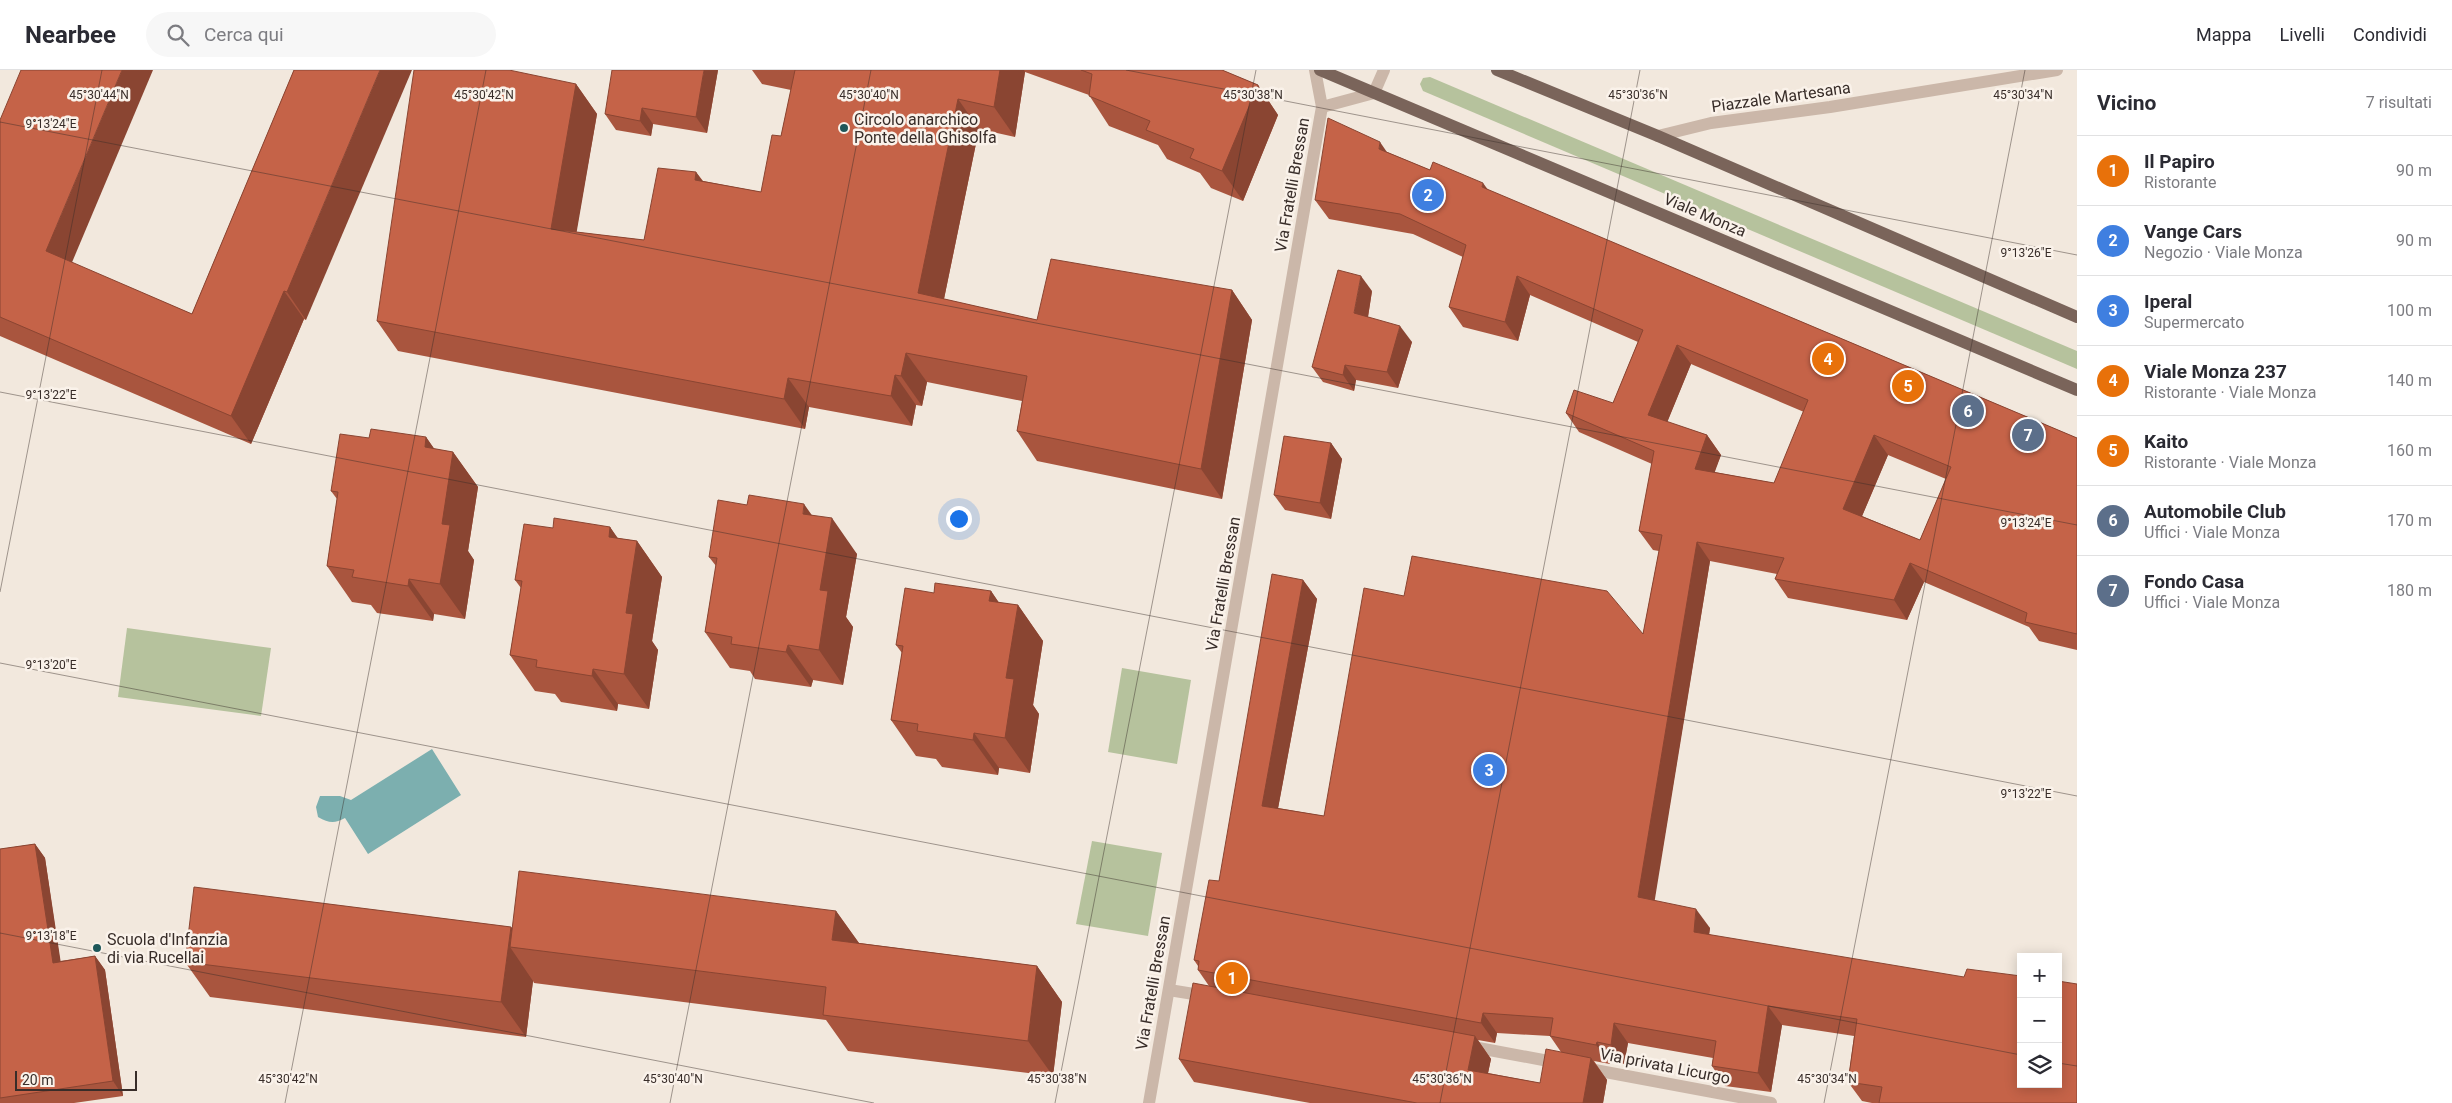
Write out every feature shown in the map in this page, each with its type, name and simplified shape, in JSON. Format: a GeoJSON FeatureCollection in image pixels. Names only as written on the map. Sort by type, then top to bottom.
{"type":"FeatureCollection","features":[{"type":"Feature","properties":{"kind":"main road","name":"Viale Monza"},"geometry":{"type":"LineString","coordinates":[[1320,70],[2077,390]]}},
{"type":"Feature","properties":{"kind":"main road"},"geometry":{"type":"LineString","coordinates":[[1497,70],[1658,136],[2077,317]]}},
{"type":"Feature","properties":{"kind":"street","name":"Via Fratelli Bressan"},"geometry":{"type":"LineString","coordinates":[[1149,1103],[1322,106],[1315,70]]}},
{"type":"Feature","properties":{"kind":"street"},"geometry":{"type":"LineString","coordinates":[[1322,106],[1374,93],[1384,70]]}},
{"type":"Feature","properties":{"kind":"street","name":"Piazzale Martesana"},"geometry":{"type":"LineString","coordinates":[[1658,136],[1711,123],[1830,107],[2057,70]]}},
{"type":"Feature","properties":{"kind":"street"},"geometry":{"type":"LineString","coordinates":[[1169,990],[1222,1000]]}},
{"type":"Feature","properties":{"kind":"street","name":"Via privata Licurgo"},"geometry":{"type":"LineString","coordinates":[[1458,1044],[1771,1103]]}},
{"type":"Feature","properties":{"kind":"green space"},"geometry":{"type":"Polygon","coordinates":[[[1430,77],[2077,351],[2077,369],[1423,91],[1420,84],[1423,78],[1430,77]]]}},
{"type":"Feature","properties":{"kind":"green space"},"geometry":{"type":"Polygon","coordinates":[[[127,628],[271,648],[261,716],[118,697],[127,628]]]}},
{"type":"Feature","properties":{"kind":"green space"},"geometry":{"type":"Polygon","coordinates":[[[1122,668],[1191,680],[1177,764],[1108,752],[1122,668]]]}},
{"type":"Feature","properties":{"kind":"green space"},"geometry":{"type":"Polygon","coordinates":[[[1092,841],[1162,853],[1148,936],[1076,924],[1092,841]]]}},
{"type":"Feature","properties":{"kind":"water"},"geometry":{"type":"Polygon","coordinates":[[[432,749],[461,795],[368,854],[345,818],[332,822],[318,817],[316,807],[320,796],[340,796],[351,800],[432,749]]]}},
{"type":"Feature","properties":{"kind":"building"},"geometry":{"type":"Polygon","coordinates":[[[21,70],[122,70],[46,251],[192,314],[294,70],[380,70],[287,292],[284,291],[231,416],[0,317],[0,120],[21,70]]]}},
{"type":"Feature","properties":{"kind":"building"},"geometry":{"type":"Polygon","coordinates":[[[414,70],[509,70],[576,84],[551,229],[644,240],[658,168],[696,172],[695,180],[761,192],[772,135],[781,136],[795,70],[1000,70],[994,107],[958,99],[918,293],[1037,320],[1051,259],[1232,290],[1201,469],[1017,431],[1027,376],[906,353],[901,376],[895,375],[891,396],[788,378],[784,399],[377,321],[414,70]]]}},
{"type":"Feature","properties":{"kind":"building"},"geometry":{"type":"Polygon","coordinates":[[[612,70],[704,70],[696,117],[642,108],[640,121],[605,114],[612,70]]]}},
{"type":"Feature","properties":{"kind":"building"},"geometry":{"type":"Polygon","coordinates":[[[1081,70],[1222,70],[1258,85],[1222,171],[1190,158],[1194,149],[1146,130],[1150,121],[1089,96],[1092,74],[1081,70]]]}},
{"type":"Feature","properties":{"kind":"building"},"geometry":{"type":"Polygon","coordinates":[[[1328,118],[1380,142],[1379,149],[1430,170],[1433,162],[1483,183],[1482,187],[2077,438],[2077,634],[2025,622],[2027,613],[1910,563],[1894,600],[1775,579],[1784,558],[1697,542],[1638,897],[1696,909],[1694,932],[1964,977],[1967,969],[2017,975],[2017,1088],[2062,1088],[2062,982],[2077,984],[2077,1103],[1879,1103],[1882,1087],[1848,1082],[1857,1019],[1768,1006],[1758,1073],[1712,1066],[1716,1041],[1614,1023],[1611,1045],[1597,1042],[1596,1045],[1550,1036],[1553,1018],[1483,1013],[1481,1023],[1198,970],[1199,961],[1194,960],[1209,880],[1219,881],[1272,574],[1303,580],[1262,806],[1324,816],[1364,588],[1404,596],[1412,556],[1607,591],[1643,634],[1662,535],[1639,531],[1654,451],[1566,413],[1574,390],[1613,403],[1643,330],[1517,276],[1505,322],[1449,307],[1466,245],[1400,214],[1315,200],[1328,118]],[[1677,345],[1648,415],[1707,435],[1695,469],[1774,483],[1808,400],[1677,345]],[[1874,435],[1843,509],[1920,540],[1951,467],[1874,435]]]}},
{"type":"Feature","properties":{"kind":"building"},"geometry":{"type":"Polygon","coordinates":[[[1338,270],[1361,276],[1354,313],[1400,326],[1387,372],[1345,365],[1343,375],[1312,367],[1338,270]]]}},
{"type":"Feature","properties":{"kind":"building"},"geometry":{"type":"Polygon","coordinates":[[[371,429],[426,437],[425,447],[453,452],[442,524],[450,525],[440,584],[409,579],[408,586],[352,577],[354,570],[327,566],[338,492],[331,491],[340,434],[369,438],[371,429]]]}},
{"type":"Feature","properties":{"kind":"building"},"geometry":{"type":"Polygon","coordinates":[[[1284,436],[1331,443],[1320,503],[1274,495],[1284,436]]]}},
{"type":"Feature","properties":{"kind":"building"},"geometry":{"type":"Polygon","coordinates":[[[749,495],[804,504],[803,514],[832,518],[820,590],[828,591],[819,650],[788,645],[786,652],[731,644],[732,637],[705,632],[717,558],[709,557],[718,500],[747,505],[749,495]]]}},
{"type":"Feature","properties":{"kind":"building"},"geometry":{"type":"Polygon","coordinates":[[[554,518],[610,527],[609,537],[637,541],[626,613],[633,614],[624,674],[593,669],[592,676],[536,667],[537,660],[510,655],[522,581],[515,580],[524,524],[553,528],[554,518]]]}},
{"type":"Feature","properties":{"kind":"building"},"geometry":{"type":"Polygon","coordinates":[[[935,583],[991,591],[989,601],[1018,605],[1006,678],[1014,679],[1005,738],[974,733],[973,740],[917,731],[918,724],[891,720],[903,646],[896,645],[905,588],[934,593],[935,583]]]}},
{"type":"Feature","properties":{"kind":"building"},"geometry":{"type":"Polygon","coordinates":[[[35,844],[53,963],[95,956],[113,1081],[0,1098],[0,849],[35,844]]]}},
{"type":"Feature","properties":{"kind":"building"},"geometry":{"type":"Polygon","coordinates":[[[519,871],[836,911],[832,940],[1037,966],[1028,1041],[823,1015],[826,987],[510,947],[519,871]]]}},
{"type":"Feature","properties":{"kind":"building"},"geometry":{"type":"Polygon","coordinates":[[[194,887],[511,927],[501,1002],[185,962],[194,887]]]}},
{"type":"Feature","properties":{"kind":"building"},"geometry":{"type":"Polygon","coordinates":[[[1193,983],[1475,1036],[1468,1070],[1540,1083],[1546,1049],[1591,1058],[1583,1103],[1417,1103],[1179,1059],[1193,983]]]}},
{"type":"Feature","properties":{"kind":"place","name":"Circolo anarchico Ponte della Ghisolfa"},"geometry":{"type":"Point","coordinates":[844,128]}},
{"type":"Feature","properties":{"kind":"place","name":"Vange Cars"},"geometry":{"type":"Point","coordinates":[1428,195]}},
{"type":"Feature","properties":{"kind":"place","name":"Viale Monza 237"},"geometry":{"type":"Point","coordinates":[1828,359]}},
{"type":"Feature","properties":{"kind":"place","name":"Kaito"},"geometry":{"type":"Point","coordinates":[1908,386]}},
{"type":"Feature","properties":{"kind":"place","name":"Automobile Club"},"geometry":{"type":"Point","coordinates":[1968,411]}},
{"type":"Feature","properties":{"kind":"place","name":"Fondo Casa"},"geometry":{"type":"Point","coordinates":[2028,435]}},
{"type":"Feature","properties":{"kind":"place","name":"Iperal"},"geometry":{"type":"Point","coordinates":[1489,770]}},
{"type":"Feature","properties":{"kind":"place","name":"Scuola d'Infanzia di via Rucellai"},"geometry":{"type":"Point","coordinates":[97,948]}},
{"type":"Feature","properties":{"kind":"place","name":"Il Papiro"},"geometry":{"type":"Point","coordinates":[1232,978]}}]}
